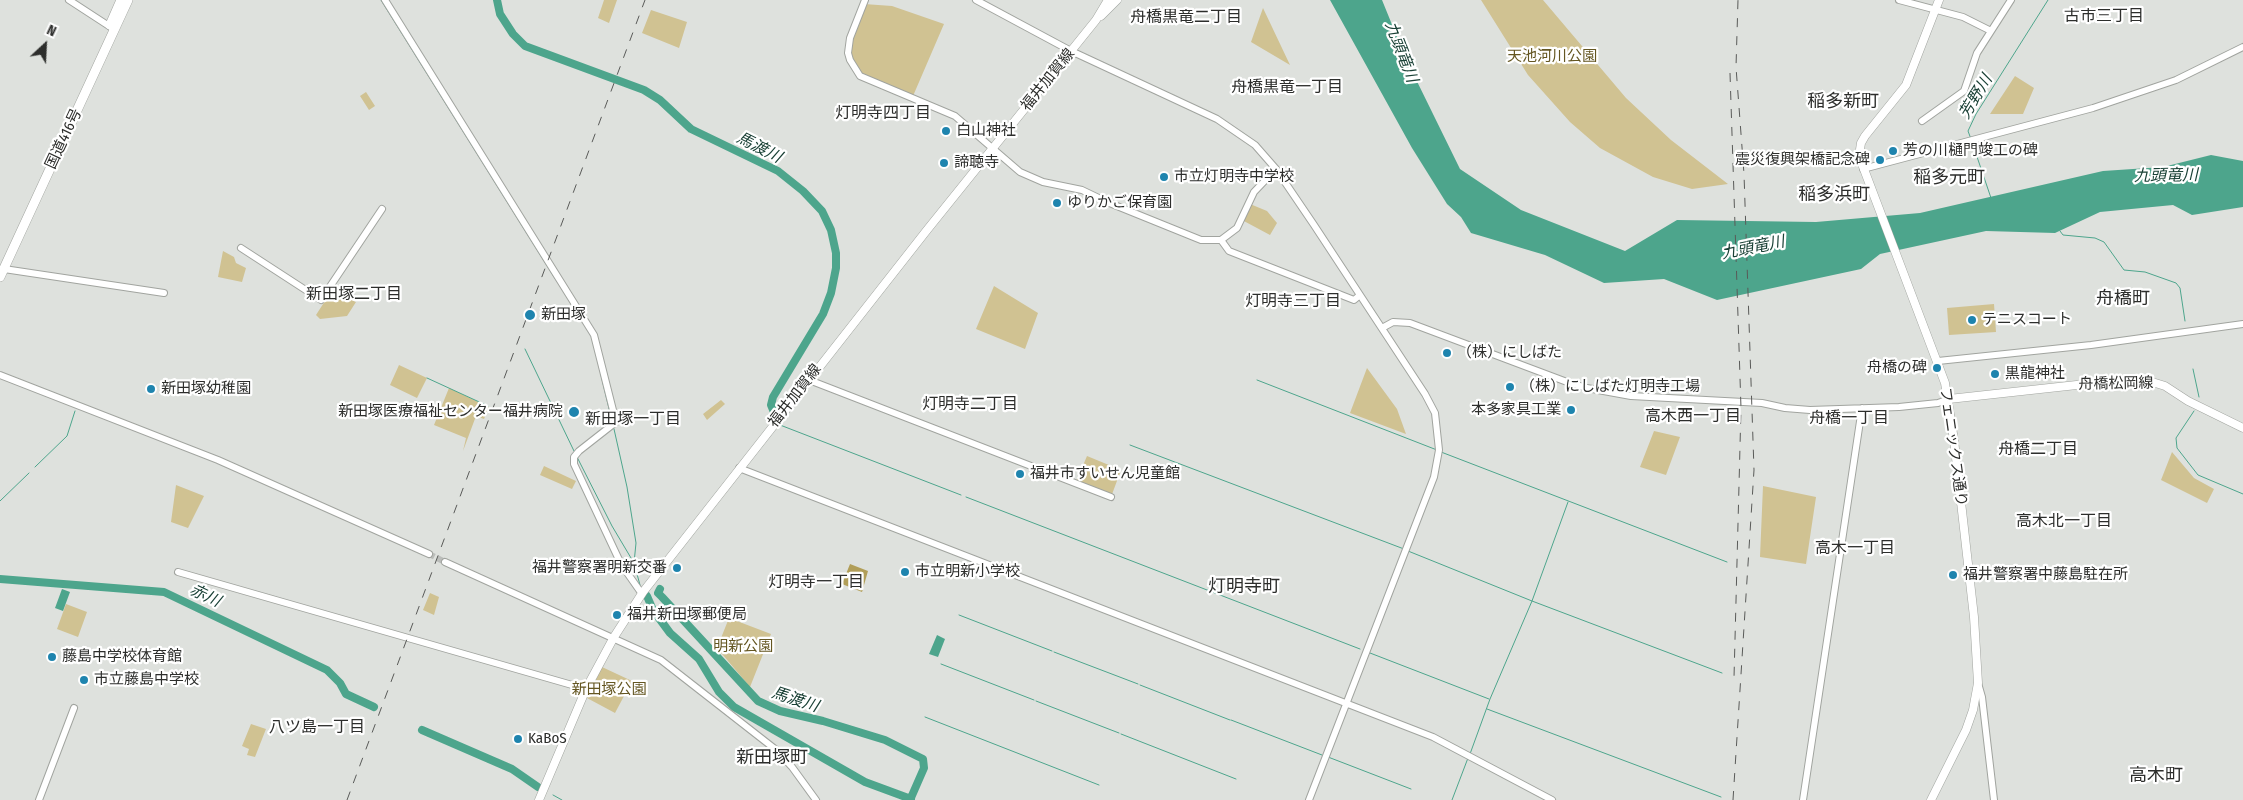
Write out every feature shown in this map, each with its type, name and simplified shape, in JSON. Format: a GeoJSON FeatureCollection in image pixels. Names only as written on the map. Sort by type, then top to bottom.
{"type":"FeatureCollection","features":[{"type":"Feature","properties":{"kind":"highway","name":"国道416号"},"geometry":{"type":"LineString","coordinates":[[112,28],[121,0]]}},
{"type":"Feature","properties":{"kind":"highway","name":"国道416号"},"geometry":{"type":"LineString","coordinates":[[1,270],[112,28],[128,0]]}},
{"type":"Feature","properties":{"kind":"main road","name":"福井加賀線"},"geometry":{"type":"LineString","coordinates":[[539,800],[586,689],[614,637],[643,592],[991,149],[1072,51],[1096,20],[1108,0]]}},
{"type":"Feature","properties":{"kind":"main road","name":"福井加賀線"},"geometry":{"type":"LineString","coordinates":[[1096,20],[1117,0]]}},
{"type":"Feature","properties":{"kind":"main road","name":"フェニックス通り"},"geometry":{"type":"LineString","coordinates":[[1931,800],[1968,727],[1978,683],[1974,617],[1949,399],[1938,359],[1859,156],[1861,143],[1906,85],[1939,0]]}},
{"type":"Feature","properties":{"kind":"main road","name":"舟橋松岡線"},"geometry":{"type":"LineString","coordinates":[[1949,399],[1953,397],[2104,382],[2149,381],[2165,386],[2192,403],[2243,428]]}},
{"type":"Feature","properties":{"kind":"street"},"geometry":{"type":"LineString","coordinates":[[69,0],[112,28]]}},
{"type":"Feature","properties":{"kind":"street"},"geometry":{"type":"LineString","coordinates":[[385,0],[591,330],[616,422],[574,457],[574,464],[621,564],[643,592]]}},
{"type":"Feature","properties":{"kind":"street"},"geometry":{"type":"LineString","coordinates":[[865,0],[850,38],[848,53],[860,76],[955,116],[991,149],[1033,179],[1082,190],[1201,240],[1221,240],[1237,228],[1254,192],[1276,169]]}},
{"type":"Feature","properties":{"kind":"street"},"geometry":{"type":"LineString","coordinates":[[976,0],[1072,51],[1217,119],[1255,144],[1276,169],[1382,328],[1425,394],[1435,413],[1439,462],[1309,800]]}},
{"type":"Feature","properties":{"kind":"street"},"geometry":{"type":"LineString","coordinates":[[1899,0],[1963,17],[1991,31]]}},
{"type":"Feature","properties":{"kind":"street"},"geometry":{"type":"LineString","coordinates":[[1922,121],[1964,91],[1977,53],[2011,0]]}},
{"type":"Feature","properties":{"kind":"street"},"geometry":{"type":"LineString","coordinates":[[1864,171],[1966,141],[2093,108],[2176,80],[2243,47]]}},
{"type":"Feature","properties":{"kind":"street"},"geometry":{"type":"LineString","coordinates":[[241,248],[321,300],[382,208]]}},
{"type":"Feature","properties":{"kind":"street"},"geometry":{"type":"LineString","coordinates":[[1221,240],[1228,251],[1354,300],[1360,295]]}},
{"type":"Feature","properties":{"kind":"street"},"geometry":{"type":"LineString","coordinates":[[1,270],[164,293]]}},
{"type":"Feature","properties":{"kind":"street"},"geometry":{"type":"LineString","coordinates":[[1382,328],[1394,322],[1410,323],[1567,382],[1609,393],[1762,403],[1796,410],[1938,403],[1949,399]]}},
{"type":"Feature","properties":{"kind":"street"},"geometry":{"type":"LineString","coordinates":[[1938,359],[2091,345],[2243,324]]}},
{"type":"Feature","properties":{"kind":"street"},"geometry":{"type":"LineString","coordinates":[[0,375],[218,460],[429,554]]}},
{"type":"Feature","properties":{"kind":"street"},"geometry":{"type":"LineString","coordinates":[[809,380],[1111,497]]}},
{"type":"Feature","properties":{"kind":"street"},"geometry":{"type":"LineString","coordinates":[[1803,800],[1862,408]]}},
{"type":"Feature","properties":{"kind":"street"},"geometry":{"type":"LineString","coordinates":[[740,468],[1433,737],[1552,800]]}},
{"type":"Feature","properties":{"kind":"street"},"geometry":{"type":"LineString","coordinates":[[446,562],[653,655],[688,678],[775,749],[792,767],[816,800]]}},
{"type":"Feature","properties":{"kind":"street"},"geometry":{"type":"LineString","coordinates":[[178,572],[586,689]]}},
{"type":"Feature","properties":{"kind":"street"},"geometry":{"type":"LineString","coordinates":[[1978,683],[1982,697],[1994,800]]}},
{"type":"Feature","properties":{"kind":"street"},"geometry":{"type":"LineString","coordinates":[[39,800],[74,708]]}},
{"type":"Feature","properties":{"kind":"green space"},"geometry":{"type":"Polygon","coordinates":[[[604,0],[617,0],[609,23],[598,18],[604,0]]]}},
{"type":"Feature","properties":{"kind":"green space","name":"天池河川公園"},"geometry":{"type":"Polygon","coordinates":[[[1481,0],[1543,0],[1626,98],[1671,140],[1728,184],[1692,189],[1653,177],[1600,148],[1570,122],[1528,75],[1481,0]]]}},
{"type":"Feature","properties":{"kind":"green space"},"geometry":{"type":"Polygon","coordinates":[[[864,4],[892,6],[944,24],[913,96],[866,80],[852,61],[852,42],[864,4]]]}},
{"type":"Feature","properties":{"kind":"green space"},"geometry":{"type":"Polygon","coordinates":[[[1263,8],[1290,65],[1251,42],[1263,8]]]}},
{"type":"Feature","properties":{"kind":"green space"},"geometry":{"type":"Polygon","coordinates":[[[651,10],[687,22],[679,48],[642,33],[651,10]]]}},
{"type":"Feature","properties":{"kind":"green space"},"geometry":{"type":"Polygon","coordinates":[[[2015,76],[2034,88],[2023,114],[1990,114],[2015,76]]]}},
{"type":"Feature","properties":{"kind":"green space"},"geometry":{"type":"Polygon","coordinates":[[[366,92],[375,106],[369,110],[360,96],[366,92]]]}},
{"type":"Feature","properties":{"kind":"green space"},"geometry":{"type":"Polygon","coordinates":[[[1250,204],[1267,211],[1277,223],[1270,235],[1242,220],[1250,204]]]}},
{"type":"Feature","properties":{"kind":"green space"},"geometry":{"type":"Polygon","coordinates":[[[223,251],[234,257],[236,263],[246,268],[242,282],[218,277],[223,251]]]}},
{"type":"Feature","properties":{"kind":"green space"},"geometry":{"type":"Polygon","coordinates":[[[994,286],[1038,313],[1025,349],[976,329],[994,286]]]}},
{"type":"Feature","properties":{"kind":"green space"},"geometry":{"type":"Polygon","coordinates":[[[332,290],[356,302],[347,316],[320,319],[316,315],[332,290]]]}},
{"type":"Feature","properties":{"kind":"green space","name":"テニスコート"},"geometry":{"type":"Polygon","coordinates":[[[1994,304],[1996,332],[1949,335],[1947,308],[1994,304]]]}},
{"type":"Feature","properties":{"kind":"green space"},"geometry":{"type":"Polygon","coordinates":[[[399,365],[427,378],[417,398],[390,385],[399,365]]]}},
{"type":"Feature","properties":{"kind":"green space"},"geometry":{"type":"Polygon","coordinates":[[[1367,368],[1397,409],[1406,434],[1350,413],[1367,368]]]}},
{"type":"Feature","properties":{"kind":"green space"},"geometry":{"type":"Polygon","coordinates":[[[449,388],[489,407],[484,419],[476,416],[463,451],[466,438],[434,425],[449,388]]]}},
{"type":"Feature","properties":{"kind":"green space"},"geometry":{"type":"Polygon","coordinates":[[[721,400],[725,404],[707,420],[703,414],[721,400]]]}},
{"type":"Feature","properties":{"kind":"green space"},"geometry":{"type":"Polygon","coordinates":[[[1654,431],[1680,437],[1666,475],[1640,467],[1654,431]]]}},
{"type":"Feature","properties":{"kind":"green space"},"geometry":{"type":"Polygon","coordinates":[[[2172,452],[2194,478],[2214,489],[2207,503],[2161,480],[2172,452]]]}},
{"type":"Feature","properties":{"kind":"green space"},"geometry":{"type":"Polygon","coordinates":[[[1087,456],[1121,470],[1111,497],[1075,484],[1087,456]]]}},
{"type":"Feature","properties":{"kind":"green space"},"geometry":{"type":"Polygon","coordinates":[[[544,466],[576,481],[572,489],[540,475],[544,466]]]}},
{"type":"Feature","properties":{"kind":"green space"},"geometry":{"type":"Polygon","coordinates":[[[176,485],[204,496],[188,528],[171,522],[176,485]]]}},
{"type":"Feature","properties":{"kind":"green space"},"geometry":{"type":"Polygon","coordinates":[[[1763,486],[1816,497],[1806,564],[1760,557],[1763,486]]]}},
{"type":"Feature","properties":{"kind":"green space"},"geometry":{"type":"Polygon","coordinates":[[[430,593],[439,597],[434,615],[423,610],[430,593]]]}},
{"type":"Feature","properties":{"kind":"green space"},"geometry":{"type":"Polygon","coordinates":[[[66,604],[87,612],[78,637],[57,629],[66,604]]]}},
{"type":"Feature","properties":{"kind":"green space","name":"明新公園"},"geometry":{"type":"Polygon","coordinates":[[[729,618],[771,634],[750,687],[717,648],[729,618]]]}},
{"type":"Feature","properties":{"kind":"green space","name":"新田塚公園"},"geometry":{"type":"Polygon","coordinates":[[[602,667],[632,681],[615,713],[587,698],[602,667]]]}},
{"type":"Feature","properties":{"kind":"green space"},"geometry":{"type":"Polygon","coordinates":[[[251,724],[266,729],[255,757],[247,755],[249,749],[242,746],[251,724]]]}},
{"type":"Feature","properties":{"kind":"shaded area"},"geometry":{"type":"Polygon","coordinates":[[[850,564],[868,571],[862,592],[842,584],[850,564]]]}},
{"type":"Feature","properties":{"kind":"water","name":"九頭竜川"},"geometry":{"type":"Polygon","coordinates":[[[1330,0],[1382,0],[1406,59],[1460,169],[1521,210],[1625,251],[1677,220],[1816,222],[1920,213],[2103,171],[2163,167],[2211,155],[2243,161],[2243,207],[2192,215],[2173,205],[2100,212],[2055,233],[1986,231],[1880,254],[1861,269],[1717,300],[1664,279],[1604,283],[1545,255],[1471,233],[1461,217],[1447,204],[1412,148],[1330,0]]]}},
{"type":"Feature","properties":{"kind":"water"},"geometry":{"type":"Polygon","coordinates":[[[62,589],[70,592],[63,611],[55,608],[62,589]]]}},
{"type":"Feature","properties":{"kind":"water"},"geometry":{"type":"Polygon","coordinates":[[[937,635],[945,639],[938,657],[929,654],[937,635]]]}},
{"type":"Feature","properties":{"kind":"waterway"},"geometry":{"type":"LineString","coordinates":[[381,0],[556,280]]}},
{"type":"Feature","properties":{"kind":"waterway","name":"馬渡川"},"geometry":{"type":"LineString","coordinates":[[497,0],[500,14],[513,34],[525,46],[644,90],[660,100],[691,129],[778,171],[803,191],[822,211],[831,230],[836,253],[836,268],[831,293],[823,314],[773,397],[771,405],[776,417]]}},
{"type":"Feature","properties":{"kind":"waterway","name":"芳野川"},"geometry":{"type":"LineString","coordinates":[[1971,139],[1968,131],[1976,114],[2048,0]]}},
{"type":"Feature","properties":{"kind":"waterway","name":"芳野川"},"geometry":{"type":"LineString","coordinates":[[1972,142],[1991,198]]}},
{"type":"Feature","properties":{"kind":"waterway"},"geometry":{"type":"LineString","coordinates":[[2060,231],[2063,235],[2095,238],[2104,242],[2124,270],[2145,272],[2176,283],[2180,288],[2185,321]]}},
{"type":"Feature","properties":{"kind":"waterway"},"geometry":{"type":"LineString","coordinates":[[525,349],[574,451]]}},
{"type":"Feature","properties":{"kind":"waterway"},"geometry":{"type":"LineString","coordinates":[[2193,369],[2199,397]]}},
{"type":"Feature","properties":{"kind":"waterway"},"geometry":{"type":"LineString","coordinates":[[601,375],[612,421]]}},
{"type":"Feature","properties":{"kind":"waterway"},"geometry":{"type":"LineString","coordinates":[[427,378],[488,406]]}},
{"type":"Feature","properties":{"kind":"waterway"},"geometry":{"type":"LineString","coordinates":[[1257,380],[1437,450]]}},
{"type":"Feature","properties":{"kind":"waterway"},"geometry":{"type":"LineString","coordinates":[[35,467],[67,436],[75,411]]}},
{"type":"Feature","properties":{"kind":"waterway"},"geometry":{"type":"LineString","coordinates":[[2194,411],[2176,438],[2177,448],[2198,475],[2243,494]]}},
{"type":"Feature","properties":{"kind":"waterway"},"geometry":{"type":"LineString","coordinates":[[780,425],[961,495]]}},
{"type":"Feature","properties":{"kind":"waterway"},"geometry":{"type":"LineString","coordinates":[[614,429],[627,487],[636,543],[634,563],[640,585]]}},
{"type":"Feature","properties":{"kind":"waterway"},"geometry":{"type":"LineString","coordinates":[[1130,445],[1404,549]]}},
{"type":"Feature","properties":{"kind":"waterway"},"geometry":{"type":"LineString","coordinates":[[1441,452],[1727,562]]}},
{"type":"Feature","properties":{"kind":"waterway"},"geometry":{"type":"LineString","coordinates":[[577,457],[612,526],[634,563]]}},
{"type":"Feature","properties":{"kind":"waterway"},"geometry":{"type":"LineString","coordinates":[[0,501],[29,473]]}},
{"type":"Feature","properties":{"kind":"waterway"},"geometry":{"type":"LineString","coordinates":[[966,497],[1360,649]]}},
{"type":"Feature","properties":{"kind":"waterway"},"geometry":{"type":"LineString","coordinates":[[1470,754],[1490,699],[1532,601],[1568,502]]}},
{"type":"Feature","properties":{"kind":"waterway"},"geometry":{"type":"LineString","coordinates":[[1408,551],[1532,601],[1722,673]]}},
{"type":"Feature","properties":{"kind":"waterway","name":"赤川"},"geometry":{"type":"LineString","coordinates":[[0,579],[164,592],[327,670],[340,683],[346,694],[374,707]]}},
{"type":"Feature","properties":{"kind":"waterway","name":"馬渡川"},"geometry":{"type":"LineString","coordinates":[[660,589],[658,593],[758,701],[780,711],[823,721],[885,740],[923,759],[924,768],[910,800]]}},
{"type":"Feature","properties":{"kind":"waterway"},"geometry":{"type":"LineString","coordinates":[[647,596],[653,610],[670,633],[699,659],[719,692],[734,707],[865,782],[911,799]]}},
{"type":"Feature","properties":{"kind":"waterway"},"geometry":{"type":"LineString","coordinates":[[959,615],[1052,651]]}},
{"type":"Feature","properties":{"kind":"waterway"},"geometry":{"type":"LineString","coordinates":[[1054,652],[1138,684]]}},
{"type":"Feature","properties":{"kind":"waterway"},"geometry":{"type":"LineString","coordinates":[[1370,653],[1489,699]]}},
{"type":"Feature","properties":{"kind":"waterway"},"geometry":{"type":"LineString","coordinates":[[941,664],[1034,700]]}},
{"type":"Feature","properties":{"kind":"waterway"},"geometry":{"type":"LineString","coordinates":[[1140,685],[1230,720]]}},
{"type":"Feature","properties":{"kind":"waterway"},"geometry":{"type":"LineString","coordinates":[[1036,701],[1119,733]]}},
{"type":"Feature","properties":{"kind":"waterway"},"geometry":{"type":"LineString","coordinates":[[1487,709],[1721,797]]}},
{"type":"Feature","properties":{"kind":"waterway"},"geometry":{"type":"LineString","coordinates":[[925,717],[1099,785]]}},
{"type":"Feature","properties":{"kind":"waterway"},"geometry":{"type":"LineString","coordinates":[[1231,720],[1322,755]]}},
{"type":"Feature","properties":{"kind":"waterway","name":"赤川"},"geometry":{"type":"LineString","coordinates":[[422,730],[512,769],[538,787]]}},
{"type":"Feature","properties":{"kind":"waterway"},"geometry":{"type":"LineString","coordinates":[[1121,734],[1236,779]]}},
{"type":"Feature","properties":{"kind":"waterway"},"geometry":{"type":"LineString","coordinates":[[1328,757],[1411,789]]}},
{"type":"Feature","properties":{"kind":"waterway"},"geometry":{"type":"LineString","coordinates":[[1452,800],[1468,758]]}},
{"type":"Feature","properties":{"kind":"waterway"},"geometry":{"type":"LineString","coordinates":[[553,795],[562,800]]}},
{"type":"Feature","properties":{"kind":"tunnel"},"geometry":{"type":"LineString","coordinates":[[429,554],[445,562]]}},
{"type":"Feature","properties":{"kind":"railway"},"geometry":{"type":"LineString","coordinates":[[347,800],[645,0]]}},
{"type":"Feature","properties":{"kind":"railway"},"geometry":{"type":"LineString","coordinates":[[1733,800],[1754,470],[1744,174],[1736,67],[1738,0]]}},
{"type":"Feature","properties":{"kind":"railway"},"geometry":{"type":"LineString","coordinates":[[1730,73],[1741,408],[1734,678]]}},
{"type":"Feature","properties":{"kind":"place","name":"白山神社"},"geometry":{"type":"Point","coordinates":[946,131]}},
{"type":"Feature","properties":{"kind":"place","name":"芳の川樋門竣工の碑"},"geometry":{"type":"Point","coordinates":[1893,151]}},
{"type":"Feature","properties":{"kind":"place","name":"震災復興架橋記念碑"},"geometry":{"type":"Point","coordinates":[1880,160]}},
{"type":"Feature","properties":{"kind":"place","name":"諦聴寺"},"geometry":{"type":"Point","coordinates":[944,163]}},
{"type":"Feature","properties":{"kind":"place","name":"市立灯明寺中学校"},"geometry":{"type":"Point","coordinates":[1164,177]}},
{"type":"Feature","properties":{"kind":"place","name":"ゆりかご保育園"},"geometry":{"type":"Point","coordinates":[1057,203]}},
{"type":"Feature","properties":{"kind":"place","name":"新田塚"},"geometry":{"type":"Point","coordinates":[530,315]}},
{"type":"Feature","properties":{"kind":"place","name":"テニスコート"},"geometry":{"type":"Point","coordinates":[1972,320]}},
{"type":"Feature","properties":{"kind":"place","name":"（株）にしばた"},"geometry":{"type":"Point","coordinates":[1447,353]}},
{"type":"Feature","properties":{"kind":"place","name":"舟橋の碑"},"geometry":{"type":"Point","coordinates":[1937,368]}},
{"type":"Feature","properties":{"kind":"place","name":"黒龍神社"},"geometry":{"type":"Point","coordinates":[1995,374]}},
{"type":"Feature","properties":{"kind":"place","name":"（株）にしばた灯明寺工場"},"geometry":{"type":"Point","coordinates":[1510,387]}},
{"type":"Feature","properties":{"kind":"place","name":"新田塚幼稚園"},"geometry":{"type":"Point","coordinates":[151,389]}},
{"type":"Feature","properties":{"kind":"place","name":"本多家具工業"},"geometry":{"type":"Point","coordinates":[1571,410]}},
{"type":"Feature","properties":{"kind":"place","name":"新田塚医療福祉センター福井病院"},"geometry":{"type":"Point","coordinates":[574,412]}},
{"type":"Feature","properties":{"kind":"place","name":"福井市すいせん児童館"},"geometry":{"type":"Point","coordinates":[1020,474]}},
{"type":"Feature","properties":{"kind":"place","name":"福井警察署明新交番"},"geometry":{"type":"Point","coordinates":[677,568]}},
{"type":"Feature","properties":{"kind":"place","name":"市立明新小学校"},"geometry":{"type":"Point","coordinates":[905,572]}},
{"type":"Feature","properties":{"kind":"place","name":"福井警察署中藤島駐在所"},"geometry":{"type":"Point","coordinates":[1953,575]}},
{"type":"Feature","properties":{"kind":"place","name":"福井新田塚郵便局"},"geometry":{"type":"Point","coordinates":[617,615]}},
{"type":"Feature","properties":{"kind":"place","name":"藤島中学校体育館"},"geometry":{"type":"Point","coordinates":[52,657]}},
{"type":"Feature","properties":{"kind":"place","name":"市立藤島中学校"},"geometry":{"type":"Point","coordinates":[84,680]}},
{"type":"Feature","properties":{"kind":"place","name":"KaBoS"},"geometry":{"type":"Point","coordinates":[518,739]}},
{"type":"Feature","properties":{"kind":"district","name":"古市三丁目"},"geometry":{"type":"Point","coordinates":[2104,17]}},
{"type":"Feature","properties":{"kind":"district","name":"舟橋黒竜二丁目"},"geometry":{"type":"Point","coordinates":[1186,18]}},
{"type":"Feature","properties":{"kind":"district","name":"舟橋黒竜一丁目"},"geometry":{"type":"Point","coordinates":[1287,88]}},
{"type":"Feature","properties":{"kind":"district","name":"稲多新町"},"geometry":{"type":"Point","coordinates":[1843,102]}},
{"type":"Feature","properties":{"kind":"district","name":"灯明寺四丁目"},"geometry":{"type":"Point","coordinates":[883,114]}},
{"type":"Feature","properties":{"kind":"district","name":"稲多元町"},"geometry":{"type":"Point","coordinates":[1949,178]}},
{"type":"Feature","properties":{"kind":"district","name":"稲多浜町"},"geometry":{"type":"Point","coordinates":[1834,195]}},
{"type":"Feature","properties":{"kind":"district","name":"新田塚二丁目"},"geometry":{"type":"Point","coordinates":[354,295]}},
{"type":"Feature","properties":{"kind":"district","name":"舟橋町"},"geometry":{"type":"Point","coordinates":[2123,299]}},
{"type":"Feature","properties":{"kind":"district","name":"灯明寺三丁目"},"geometry":{"type":"Point","coordinates":[1293,302]}},
{"type":"Feature","properties":{"kind":"district","name":"灯明寺二丁目"},"geometry":{"type":"Point","coordinates":[970,405]}},
{"type":"Feature","properties":{"kind":"district","name":"高木西一丁目"},"geometry":{"type":"Point","coordinates":[1693,417]}},
{"type":"Feature","properties":{"kind":"district","name":"舟橋一丁目"},"geometry":{"type":"Point","coordinates":[1849,419]}},
{"type":"Feature","properties":{"kind":"district","name":"新田塚一丁目"},"geometry":{"type":"Point","coordinates":[633,420]}},
{"type":"Feature","properties":{"kind":"district","name":"舟橋二丁目"},"geometry":{"type":"Point","coordinates":[2038,450]}},
{"type":"Feature","properties":{"kind":"district","name":"高木北一丁目"},"geometry":{"type":"Point","coordinates":[2064,522]}},
{"type":"Feature","properties":{"kind":"district","name":"高木一丁目"},"geometry":{"type":"Point","coordinates":[1855,549]}},
{"type":"Feature","properties":{"kind":"district","name":"灯明寺一丁目"},"geometry":{"type":"Point","coordinates":[816,583]}},
{"type":"Feature","properties":{"kind":"district","name":"灯明寺町"},"geometry":{"type":"Point","coordinates":[1244,587]}},
{"type":"Feature","properties":{"kind":"district","name":"八ツ島一丁目"},"geometry":{"type":"Point","coordinates":[317,728]}},
{"type":"Feature","properties":{"kind":"district","name":"新田塚町"},"geometry":{"type":"Point","coordinates":[772,758]}},
{"type":"Feature","properties":{"kind":"district","name":"高木町"},"geometry":{"type":"Point","coordinates":[2156,776]}}]}
